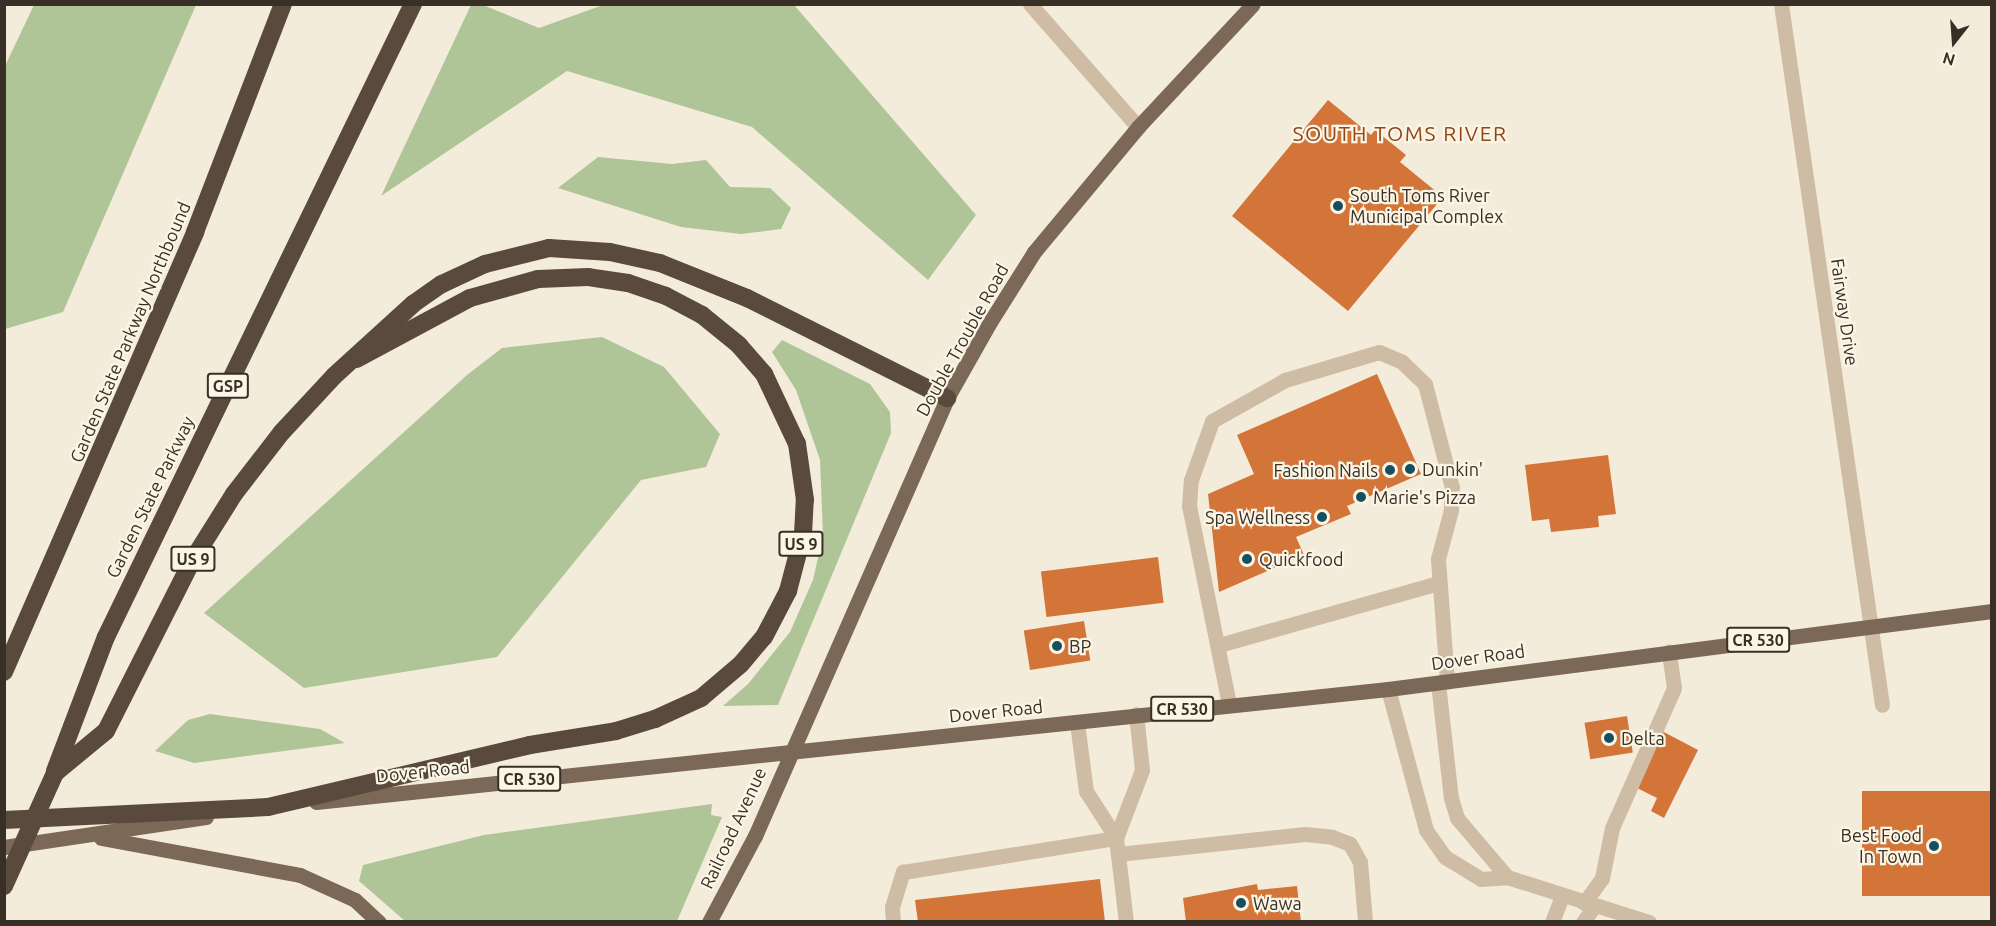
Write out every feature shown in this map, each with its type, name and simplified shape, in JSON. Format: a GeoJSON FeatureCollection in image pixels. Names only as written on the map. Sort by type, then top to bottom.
{"type":"FeatureCollection","features":[{"type":"Feature","properties":{"kind":"highway","name":"Garden State Parkway Northbound"},"geometry":{"type":"LineString","coordinates":[[4,672],[195,232],[283,4]]}},
{"type":"Feature","properties":{"kind":"highway","name":"Garden State Parkway"},"geometry":{"type":"LineString","coordinates":[[4,886],[55,773],[106,637],[413,4]]}},
{"type":"Feature","properties":{"kind":"highway"},"geometry":{"type":"LineString","coordinates":[[356,359],[413,304],[459,275],[525,251],[580,248],[632,255],[718,285],[947,398]]}},
{"type":"Feature","properties":{"kind":"highway","name":"US 9"},"geometry":{"type":"LineString","coordinates":[[4,820],[268,807],[530,745],[637,725],[701,698],[741,664],[774,621],[795,572],[803,534],[805,500],[797,444],[776,393],[740,345],[702,315],[666,296],[628,283],[588,277],[538,279],[470,298],[356,359],[310,400],[234,494],[187,571],[106,731],[55,773]]}},
{"type":"Feature","properties":{"kind":"main road","name":"Double Trouble Road"},"geometry":{"type":"LineString","coordinates":[[790,750],[947,398],[1034,252],[1138,127],[1253,4]]}},
{"type":"Feature","properties":{"kind":"main road","name":"Dover Road"},"geometry":{"type":"LineString","coordinates":[[4,847],[268,807],[790,750],[1077,723],[1229,704],[1388,690],[1670,651],[1992,611]]}},
{"type":"Feature","properties":{"kind":"main road","name":"Railroad Avenue"},"geometry":{"type":"LineString","coordinates":[[709,921],[755,836],[790,750]]}},
{"type":"Feature","properties":{"kind":"main road"},"geometry":{"type":"LineString","coordinates":[[86,836],[300,875],[355,900],[379,921]]}},
{"type":"Feature","properties":{"kind":"street"},"geometry":{"type":"LineString","coordinates":[[1030,4],[1138,127]]}},
{"type":"Feature","properties":{"kind":"street","name":"Fairway Drive"},"geometry":{"type":"LineString","coordinates":[[1781,4],[1882,705]]}},
{"type":"Feature","properties":{"kind":"street"},"geometry":{"type":"LineString","coordinates":[[1229,704],[1219,645],[1189,506],[1191,480],[1212,421],[1284,380],[1378,352],[1402,362],[1425,384],[1452,488],[1451,510],[1438,560],[1442,682],[1451,798],[1457,818],[1506,877]]}},
{"type":"Feature","properties":{"kind":"street"},"geometry":{"type":"LineString","coordinates":[[1219,645],[1438,583]]}},
{"type":"Feature","properties":{"kind":"street"},"geometry":{"type":"LineString","coordinates":[[1583,921],[1602,878],[1612,828],[1674,688],[1670,651]]}},
{"type":"Feature","properties":{"kind":"street"},"geometry":{"type":"LineString","coordinates":[[1388,690],[1426,830],[1445,857],[1480,879],[1506,877],[1649,921]]}},
{"type":"Feature","properties":{"kind":"street"},"geometry":{"type":"LineString","coordinates":[[1117,846],[1142,770],[1136,714]]}},
{"type":"Feature","properties":{"kind":"street"},"geometry":{"type":"LineString","coordinates":[[1077,723],[1086,791],[1117,846],[1126,921]]}},
{"type":"Feature","properties":{"kind":"street"},"geometry":{"type":"LineString","coordinates":[[893,921],[892,907],[903,872],[1117,846],[1305,834],[1332,837],[1350,844],[1360,862],[1365,921]]}},
{"type":"Feature","properties":{"kind":"street"},"geometry":{"type":"LineString","coordinates":[[1552,921],[1562,896]]}},
{"type":"Feature","properties":{"kind":"green space"},"geometry":{"type":"Polygon","coordinates":[[[34,5],[196,5],[63,312],[5,329],[5,66],[34,5]]]}},
{"type":"Feature","properties":{"kind":"green space"},"geometry":{"type":"Polygon","coordinates":[[[471,5],[483,5],[539,28],[603,5],[794,5],[976,215],[928,280],[752,127],[567,71],[381,196],[471,5]]]}},
{"type":"Feature","properties":{"kind":"green space"},"geometry":{"type":"Polygon","coordinates":[[[598,157],[672,164],[706,160],[730,187],[770,188],[791,208],[781,229],[741,234],[681,227],[558,188],[598,157]]]}},
{"type":"Feature","properties":{"kind":"green space"},"geometry":{"type":"Polygon","coordinates":[[[602,337],[664,367],[720,434],[706,467],[641,480],[497,657],[304,688],[204,613],[467,375],[502,348],[602,337]]]}},
{"type":"Feature","properties":{"kind":"green space"},"geometry":{"type":"Polygon","coordinates":[[[782,340],[870,384],[890,412],[891,433],[778,705],[723,706],[748,684],[790,632],[813,580],[823,535],[820,460],[796,390],[772,352],[782,340]]]}},
{"type":"Feature","properties":{"kind":"green space"},"geometry":{"type":"Polygon","coordinates":[[[210,714],[320,729],[345,743],[194,763],[155,751],[188,720],[210,714]]]}},
{"type":"Feature","properties":{"kind":"green space"},"geometry":{"type":"Polygon","coordinates":[[[712,804],[711,815],[722,817],[677,921],[405,921],[359,881],[363,865],[484,835],[712,804]]]}},
{"type":"Feature","properties":{"kind":"building","name":"South Toms River Municipal Complex"},"geometry":{"type":"Polygon","coordinates":[[[1328,100],[1371,135],[1375,130],[1406,155],[1400,162],[1443,197],[1348,311],[1232,216],[1328,100]]]}},
{"type":"Feature","properties":{"kind":"building"},"geometry":{"type":"Polygon","coordinates":[[[1377,374],[1421,474],[1347,506],[1351,514],[1296,537],[1304,555],[1219,592],[1208,494],[1254,474],[1237,435],[1377,374]]]}},
{"type":"Feature","properties":{"kind":"building"},"geometry":{"type":"Polygon","coordinates":[[[1608,455],[1616,514],[1598,516],[1599,527],[1551,532],[1549,519],[1532,521],[1525,465],[1608,455]]]}},
{"type":"Feature","properties":{"kind":"building"},"geometry":{"type":"Polygon","coordinates":[[[1158,557],[1164,603],[1046,617],[1041,571],[1158,557]]]}},
{"type":"Feature","properties":{"kind":"building","name":"BP"},"geometry":{"type":"Polygon","coordinates":[[[1084,621],[1090,661],[1030,670],[1024,631],[1084,621]]]}},
{"type":"Feature","properties":{"kind":"building","name":"Delta"},"geometry":{"type":"Polygon","coordinates":[[[1627,716],[1633,753],[1590,759],[1585,723],[1627,716]]]}},
{"type":"Feature","properties":{"kind":"building"},"geometry":{"type":"Polygon","coordinates":[[[1660,730],[1698,750],[1664,818],[1651,811],[1657,798],[1633,786],[1660,730]]]}},
{"type":"Feature","properties":{"kind":"building"},"geometry":{"type":"Polygon","coordinates":[[[1862,791],[1992,791],[1992,896],[1862,896],[1862,791]]]}},
{"type":"Feature","properties":{"kind":"building"},"geometry":{"type":"Polygon","coordinates":[[[1100,879],[1105,922],[918,922],[915,900],[1100,879]]]}},
{"type":"Feature","properties":{"kind":"building","name":"Wawa"},"geometry":{"type":"Polygon","coordinates":[[[1257,884],[1258,890],[1297,886],[1301,922],[1186,922],[1183,898],[1257,884]]]}},
{"type":"Feature","properties":{"kind":"place","name":"South Toms River Municipal Complex"},"geometry":{"type":"Point","coordinates":[1338,206]}},
{"type":"Feature","properties":{"kind":"place","name":"Dunkin'"},"geometry":{"type":"Point","coordinates":[1410,469]}},
{"type":"Feature","properties":{"kind":"place","name":"Fashion Nails"},"geometry":{"type":"Point","coordinates":[1390,470]}},
{"type":"Feature","properties":{"kind":"place","name":"Marie's Pizza"},"geometry":{"type":"Point","coordinates":[1361,497]}},
{"type":"Feature","properties":{"kind":"place","name":"Spa Wellness"},"geometry":{"type":"Point","coordinates":[1322,517]}},
{"type":"Feature","properties":{"kind":"place","name":"Quickfood"},"geometry":{"type":"Point","coordinates":[1247,559]}},
{"type":"Feature","properties":{"kind":"place","name":"BP"},"geometry":{"type":"Point","coordinates":[1057,646]}},
{"type":"Feature","properties":{"kind":"place","name":"Delta"},"geometry":{"type":"Point","coordinates":[1609,738]}},
{"type":"Feature","properties":{"kind":"place","name":"Best Food In Town"},"geometry":{"type":"Point","coordinates":[1934,846]}},
{"type":"Feature","properties":{"kind":"place","name":"Wawa"},"geometry":{"type":"Point","coordinates":[1241,903]}},
{"type":"Feature","properties":{"kind":"district","name":"SOUTH TOMS RIVER"},"geometry":{"type":"Point","coordinates":[1400,133]}}]}
